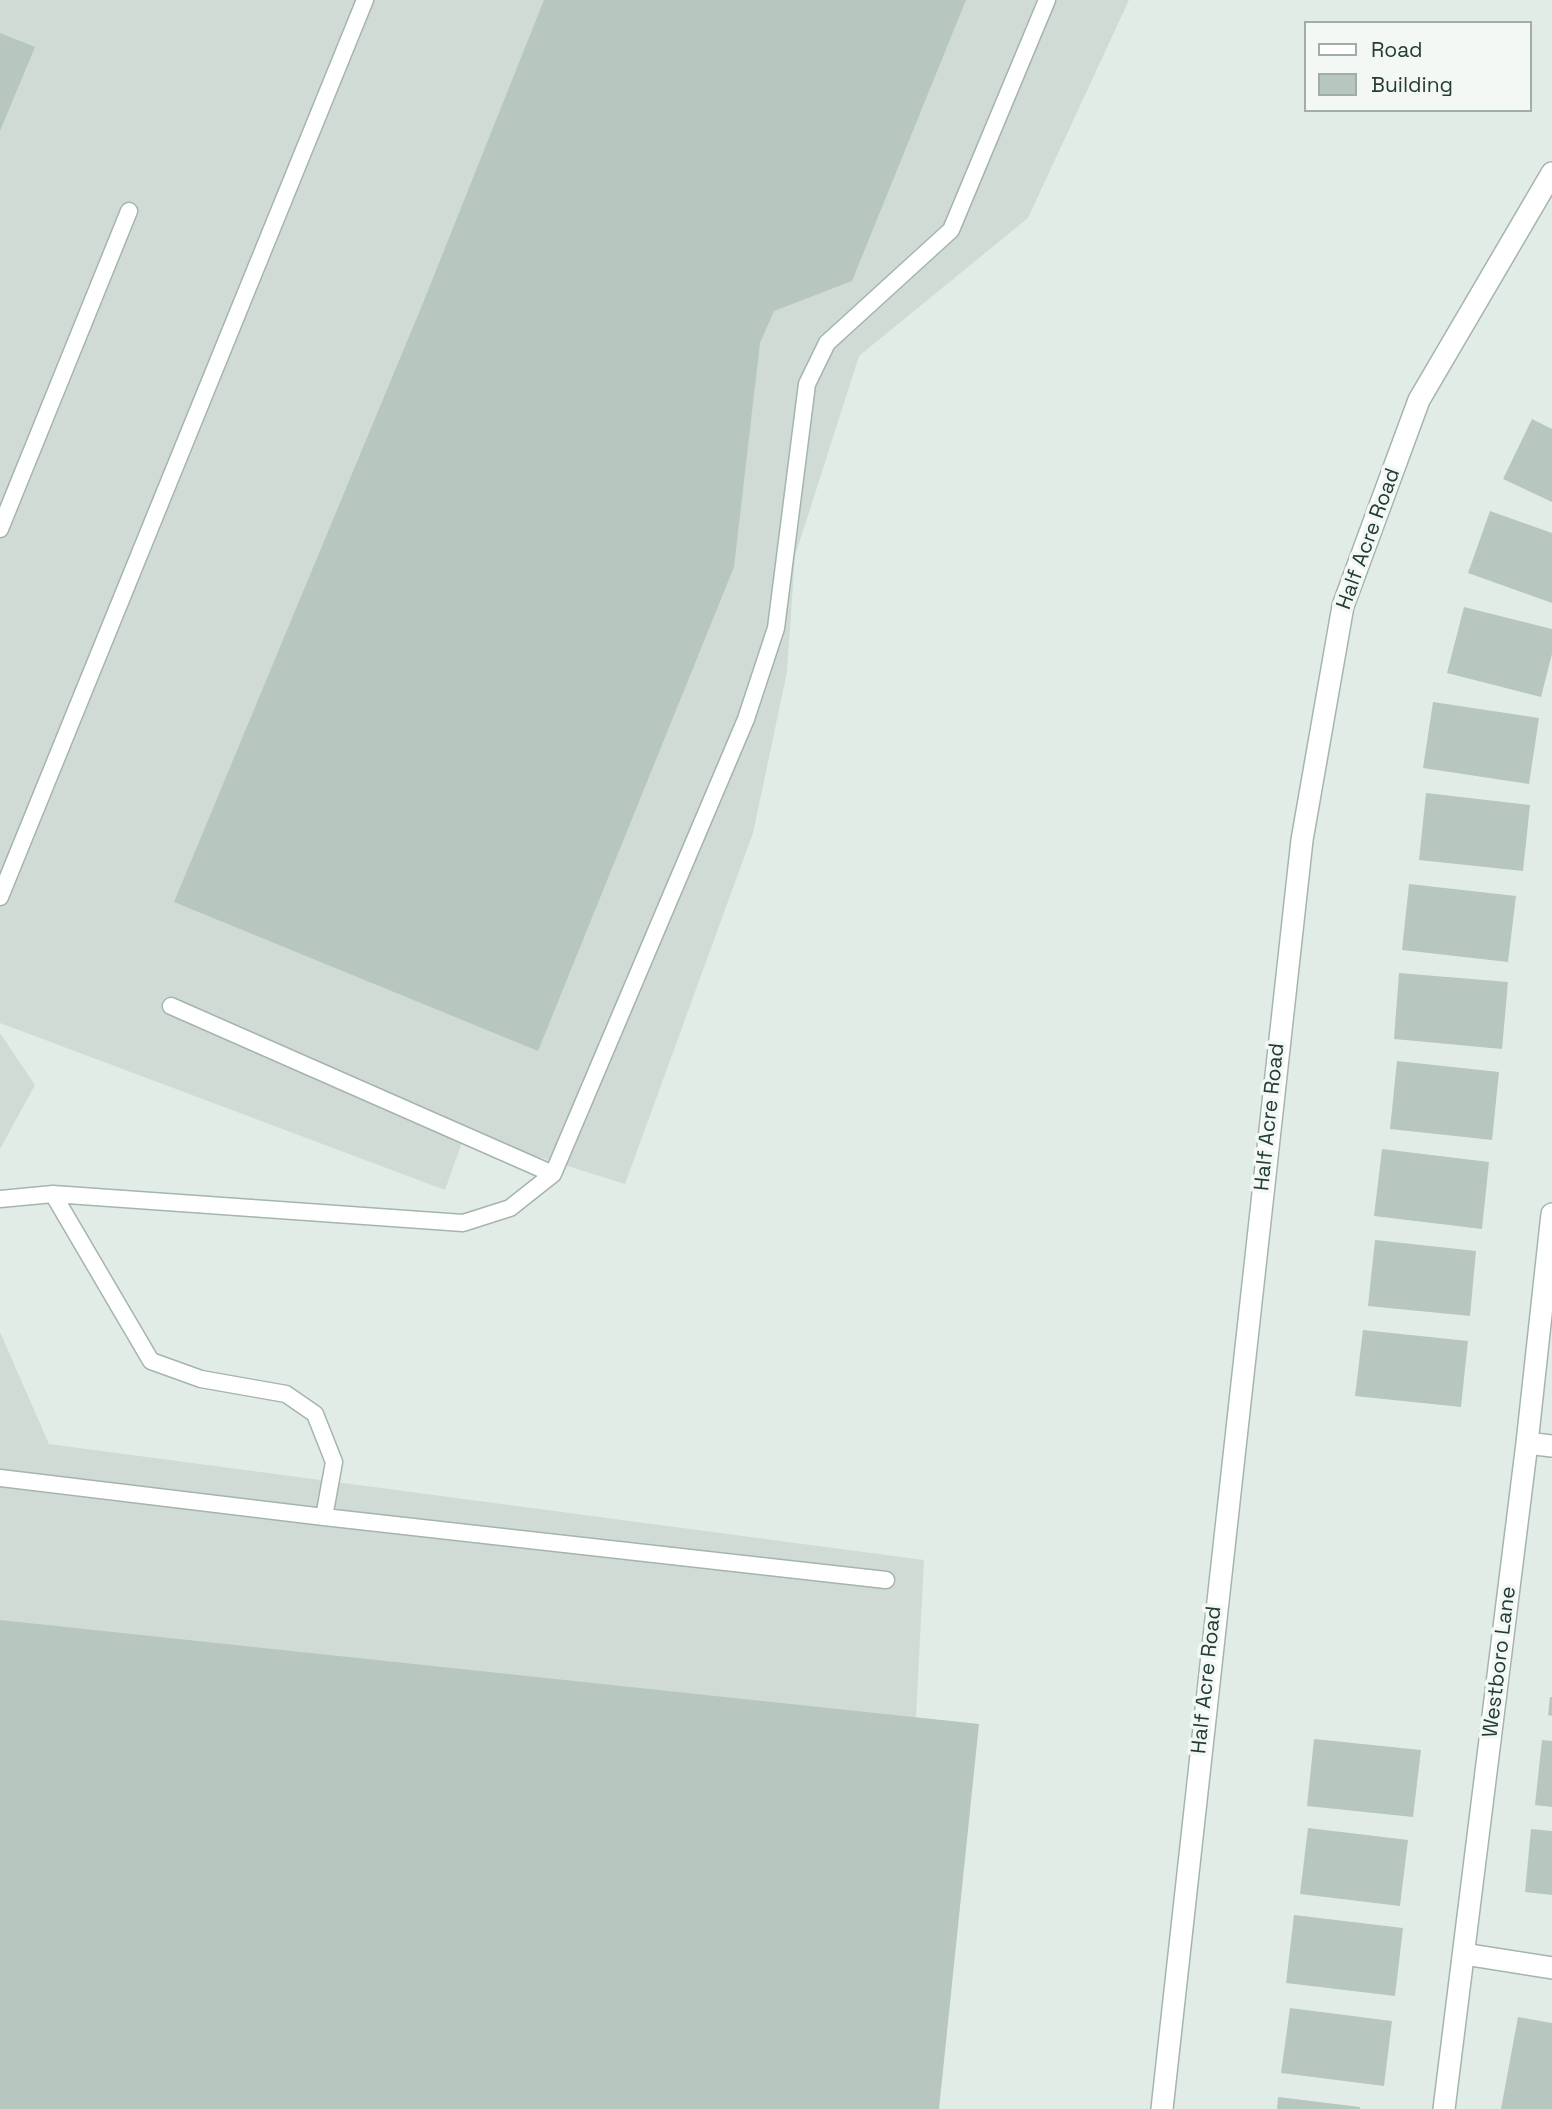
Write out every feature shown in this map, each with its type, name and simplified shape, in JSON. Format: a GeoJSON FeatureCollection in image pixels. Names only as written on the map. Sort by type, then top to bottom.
{"type":"FeatureCollection","features":[{"type":"Feature","properties":{"kind":"street","name":"Half Acre Road"},"geometry":{"type":"LineString","coordinates":[[1162,2109],[1301,853],[1343,606],[1419,400],[1552,173]]}},
{"type":"Feature","properties":{"kind":"street","name":"Westboro Lane"},"geometry":{"type":"LineString","coordinates":[[1444,2109],[1527,1443],[1552,1214]]}},
{"type":"Feature","properties":{"kind":"street"},"geometry":{"type":"LineString","coordinates":[[1527,1443],[1552,1446]]}},
{"type":"Feature","properties":{"kind":"street"},"geometry":{"type":"LineString","coordinates":[[1464,1954],[1552,1968]]}},
{"type":"Feature","properties":{"kind":"lane"},"geometry":{"type":"LineString","coordinates":[[0,897],[365,0]]}},
{"type":"Feature","properties":{"kind":"lane"},"geometry":{"type":"LineString","coordinates":[[0,1199],[53,1194],[463,1223],[510,1209],[553,1174],[746,719],[776,628],[807,384],[827,343],[951,230],[1047,0]]}},
{"type":"Feature","properties":{"kind":"lane"},"geometry":{"type":"LineString","coordinates":[[0,529],[129,211]]}},
{"type":"Feature","properties":{"kind":"lane"},"geometry":{"type":"LineString","coordinates":[[171,1006],[553,1174]]}},
{"type":"Feature","properties":{"kind":"lane"},"geometry":{"type":"LineString","coordinates":[[53,1194],[151,1361],[201,1379],[286,1394],[315,1414],[334,1462],[324,1517]]}},
{"type":"Feature","properties":{"kind":"lane"},"geometry":{"type":"LineString","coordinates":[[0,1478],[886,1580]]}},
{"type":"Feature","properties":{"kind":"shaded area"},"geometry":{"type":"Polygon","coordinates":[[[0,0],[1129,0],[1028,218],[859,356],[795,556],[787,672],[753,833],[625,1184],[465,1134],[445,1190],[0,1023],[0,0]]]}},
{"type":"Feature","properties":{"kind":"shaded area"},"geometry":{"type":"Polygon","coordinates":[[[0,1033],[35,1085],[0,1149],[0,1033]]]}},
{"type":"Feature","properties":{"kind":"shaded area"},"geometry":{"type":"Polygon","coordinates":[[[0,1332],[49,1444],[924,1560],[896,2109],[0,2109],[0,1332]]]}},
{"type":"Feature","properties":{"kind":"building"},"geometry":{"type":"Polygon","coordinates":[[[544,0],[966,0],[852,281],[774,311],[760,343],[734,567],[538,1051],[174,902],[423,303],[544,0]]]}},
{"type":"Feature","properties":{"kind":"building"},"geometry":{"type":"Polygon","coordinates":[[[0,33],[35,47],[0,131],[0,33]]]}},
{"type":"Feature","properties":{"kind":"building"},"geometry":{"type":"Polygon","coordinates":[[[1532,419],[1552,429],[1552,502],[1503,479],[1532,419]]]}},
{"type":"Feature","properties":{"kind":"building"},"geometry":{"type":"Polygon","coordinates":[[[1490,511],[1552,533],[1552,603],[1468,573],[1490,511]]]}},
{"type":"Feature","properties":{"kind":"building"},"geometry":{"type":"Polygon","coordinates":[[[1464,607],[1552,629],[1552,654],[1541,697],[1447,673],[1464,607]]]}},
{"type":"Feature","properties":{"kind":"building"},"geometry":{"type":"Polygon","coordinates":[[[1433,702],[1539,718],[1529,784],[1423,768],[1433,702]]]}},
{"type":"Feature","properties":{"kind":"building"},"geometry":{"type":"Polygon","coordinates":[[[1426,793],[1530,805],[1523,871],[1419,860],[1426,793]]]}},
{"type":"Feature","properties":{"kind":"building"},"geometry":{"type":"Polygon","coordinates":[[[1409,884],[1516,896],[1508,962],[1402,950],[1409,884]]]}},
{"type":"Feature","properties":{"kind":"building"},"geometry":{"type":"Polygon","coordinates":[[[1399,973],[1508,982],[1502,1049],[1394,1039],[1399,973]]]}},
{"type":"Feature","properties":{"kind":"building"},"geometry":{"type":"Polygon","coordinates":[[[1397,1061],[1499,1072],[1492,1140],[1390,1129],[1397,1061]]]}},
{"type":"Feature","properties":{"kind":"building"},"geometry":{"type":"Polygon","coordinates":[[[1382,1149],[1489,1162],[1482,1229],[1374,1216],[1382,1149]]]}},
{"type":"Feature","properties":{"kind":"building"},"geometry":{"type":"Polygon","coordinates":[[[1375,1240],[1476,1251],[1470,1316],[1368,1306],[1375,1240]]]}},
{"type":"Feature","properties":{"kind":"building"},"geometry":{"type":"Polygon","coordinates":[[[1363,1330],[1468,1341],[1461,1407],[1355,1396],[1363,1330]]]}},
{"type":"Feature","properties":{"kind":"building"},"geometry":{"type":"Polygon","coordinates":[[[0,1620],[979,1724],[939,2109],[0,2109],[0,1620]]]}},
{"type":"Feature","properties":{"kind":"building"},"geometry":{"type":"Polygon","coordinates":[[[1552,1697],[1552,1716],[1548,1715],[1552,1697]]]}},
{"type":"Feature","properties":{"kind":"building"},"geometry":{"type":"Polygon","coordinates":[[[1314,1739],[1421,1750],[1413,1817],[1307,1806],[1314,1739]]]}},
{"type":"Feature","properties":{"kind":"building"},"geometry":{"type":"Polygon","coordinates":[[[1542,1740],[1552,1741],[1552,1807],[1535,1805],[1542,1740]]]}},
{"type":"Feature","properties":{"kind":"building"},"geometry":{"type":"Polygon","coordinates":[[[1308,1828],[1408,1840],[1400,1906],[1300,1894],[1308,1828]]]}},
{"type":"Feature","properties":{"kind":"building"},"geometry":{"type":"Polygon","coordinates":[[[1531,1829],[1552,1831],[1552,1895],[1525,1892],[1531,1829]]]}},
{"type":"Feature","properties":{"kind":"building"},"geometry":{"type":"Polygon","coordinates":[[[1294,1915],[1403,1928],[1395,1996],[1286,1983],[1294,1915]]]}},
{"type":"Feature","properties":{"kind":"building"},"geometry":{"type":"Polygon","coordinates":[[[1290,2008],[1392,2021],[1384,2086],[1281,2073],[1290,2008]]]}},
{"type":"Feature","properties":{"kind":"building"},"geometry":{"type":"Polygon","coordinates":[[[1518,2017],[1552,2023],[1552,2109],[1501,2109],[1518,2017]]]}},
{"type":"Feature","properties":{"kind":"building"},"geometry":{"type":"Polygon","coordinates":[[[1278,2097],[1360,2107],[1360,2109],[1277,2109],[1278,2097]]]}}]}
